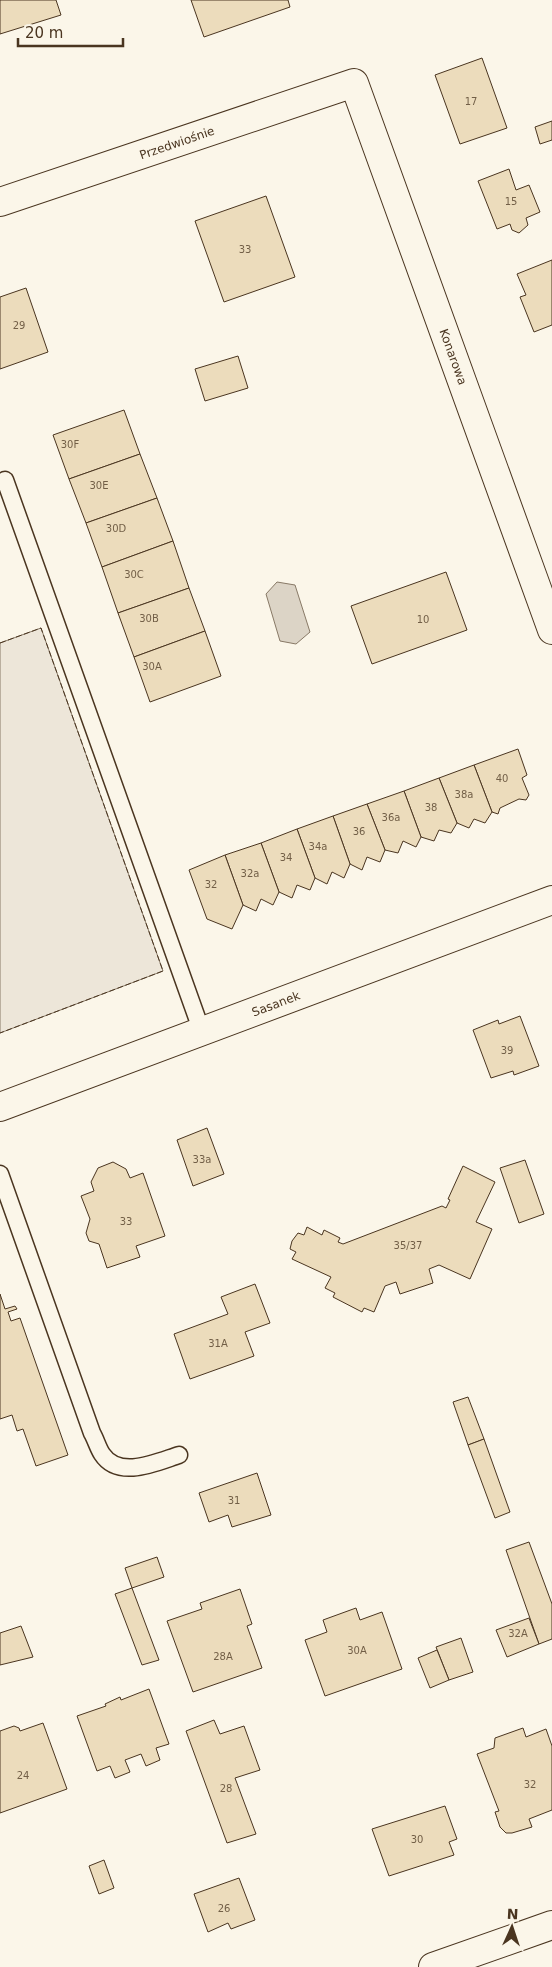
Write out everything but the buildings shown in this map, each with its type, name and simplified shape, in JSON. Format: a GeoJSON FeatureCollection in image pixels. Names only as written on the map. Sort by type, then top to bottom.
{"type":"FeatureCollection","features":[{"type":"Feature","properties":{"kind":"street","name":"Przedwiośnie"},"geometry":{"type":"LineString","coordinates":[[0,202],[354,83]]}},
{"type":"Feature","properties":{"kind":"street","name":"Konarowa"},"geometry":{"type":"LineString","coordinates":[[354,83],[552,630]]}},
{"type":"Feature","properties":{"kind":"street","name":"Sasanek"},"geometry":{"type":"LineString","coordinates":[[0,1107],[552,900]]}},
{"type":"Feature","properties":{"kind":"street"},"geometry":{"type":"LineString","coordinates":[[433,1967],[552,1926]]}},
{"type":"Feature","properties":{"kind":"lane"},"geometry":{"type":"LineString","coordinates":[[5,480],[202,1032]]}},
{"type":"Feature","properties":{"kind":"lane"},"geometry":{"type":"LineString","coordinates":[[0,1174],[92,1433],[103,1456],[118,1467],[138,1468],[179,1455]]}},
{"type":"Feature","properties":{"kind":"shaded area"},"geometry":{"type":"Polygon","coordinates":[[[277,582],[295,585],[310,632],[296,644],[280,641],[266,594],[277,582]]]}},
{"type":"Feature","properties":{"kind":"shaded area"},"geometry":{"type":"Polygon","coordinates":[[[41,628],[163,971],[0,1033],[0,643],[41,628]]]}},
{"type":"Feature","properties":{"kind":"fence"},"geometry":{"type":"LineString","coordinates":[[0,643],[41,628],[163,971],[0,1033]]}}]}
